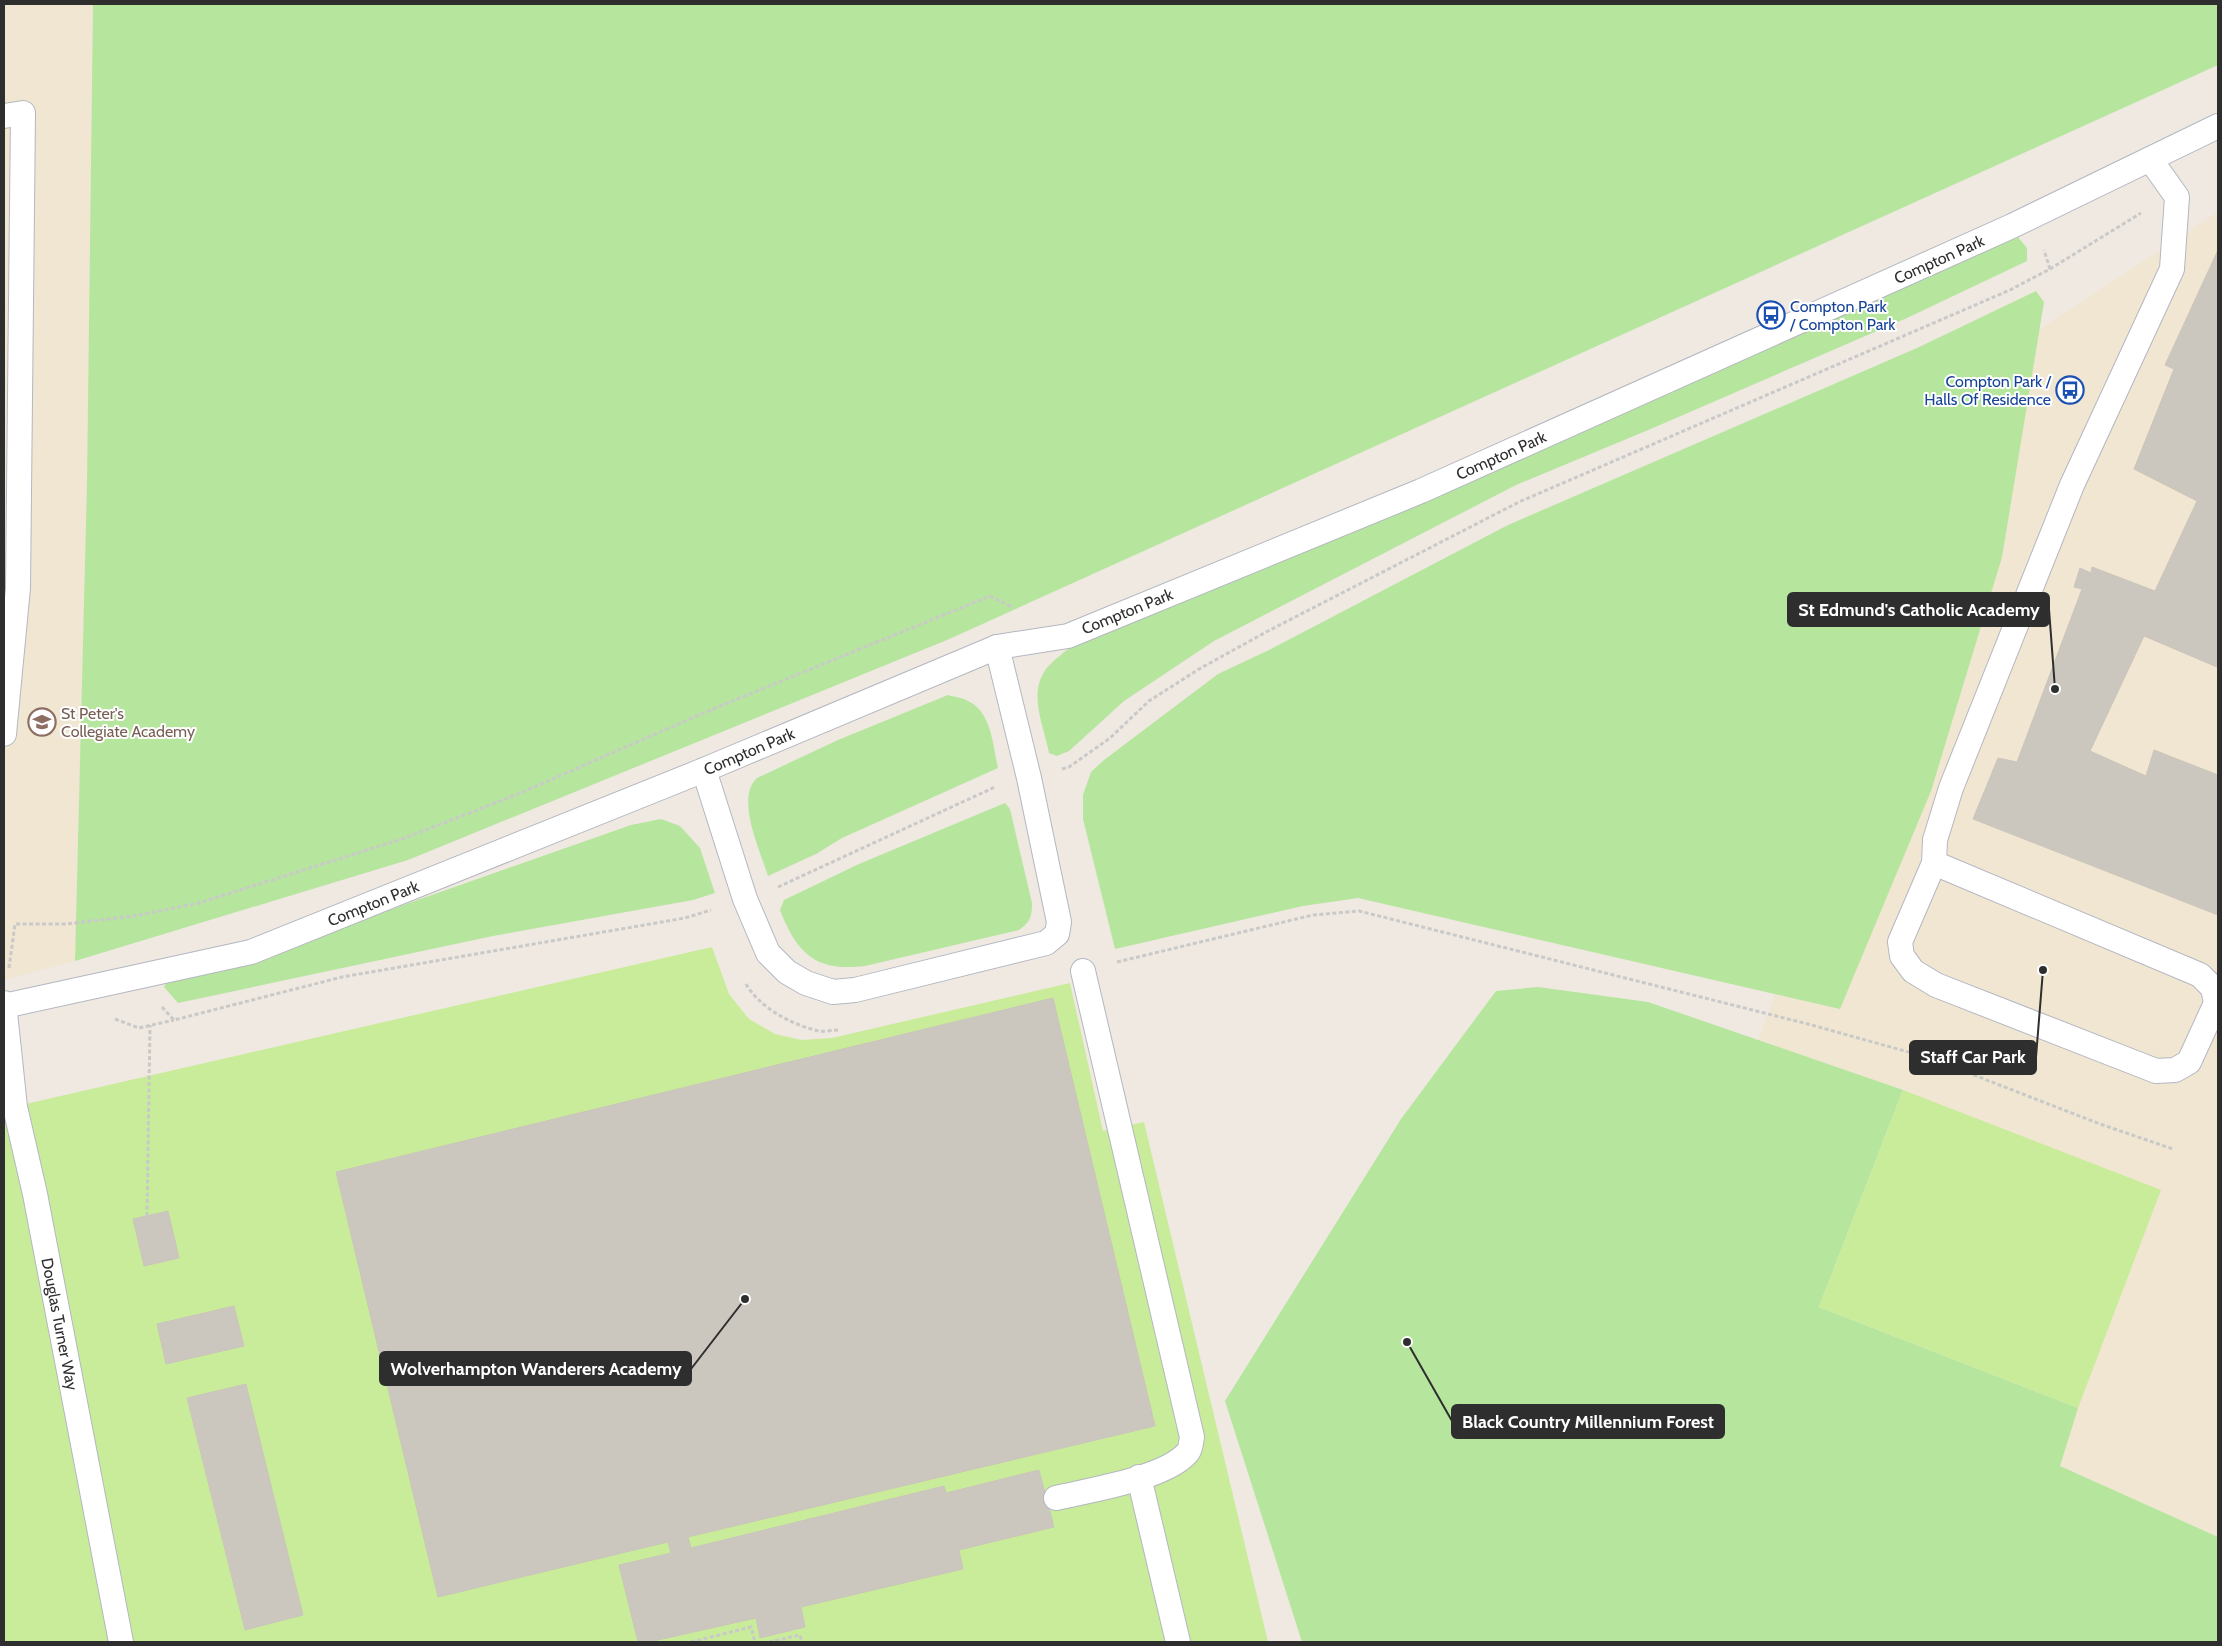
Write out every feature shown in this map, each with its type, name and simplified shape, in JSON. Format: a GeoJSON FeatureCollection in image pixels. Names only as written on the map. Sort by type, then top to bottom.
{"type":"FeatureCollection","features":[{"type":"Feature","properties":{"kind":"lane"},"geometry":{"type":"LineString","coordinates":[[4,116],[23,113],[18,588],[4,734]]}},
{"type":"Feature","properties":{"kind":"lane","name":"Compton Park"},"geometry":{"type":"LineString","coordinates":[[4,1005],[252,952],[704,770],[997,647],[1068,636],[1412,494],[2031,217],[2218,126]]}},
{"type":"Feature","properties":{"kind":"lane"},"geometry":{"type":"LineString","coordinates":[[1934,863],[2200,975],[2213,988],[2216,1003],[2189,1062],[2175,1070],[2156,1070],[1936,985],[1913,971],[1902,956],[1900,942],[1934,863],[1935,840],[1955,779],[2072,486],[2172,268],[2177,197],[2150,159]]}},
{"type":"Feature","properties":{"kind":"lane"},"geometry":{"type":"LineString","coordinates":[[704,770],[755,927],[768,953],[787,972],[806,983],[833,992],[855,990],[1046,943],[1057,934],[1059,922],[997,647]]}},
{"type":"Feature","properties":{"kind":"lane"},"geometry":{"type":"LineString","coordinates":[[1056,1498],[1157,1473],[1178,1462],[1190,1450],[1192,1437],[1083,970]]}},
{"type":"Feature","properties":{"kind":"lane","name":"Douglas Turner Way"},"geometry":{"type":"LineString","coordinates":[[4,1005],[15,1107],[35,1194],[121,1642]]}},
{"type":"Feature","properties":{"kind":"lane"},"geometry":{"type":"LineString","coordinates":[[1139,1477],[1178,1642]]}},
{"type":"Feature","properties":{"kind":"path"},"geometry":{"type":"LineString","coordinates":[[1069,767],[1110,738],[1149,701],[1199,669],[1268,631],[1519,502],[2010,290],[2174,193]]}},
{"type":"Feature","properties":{"kind":"path"},"geometry":{"type":"LineString","coordinates":[[2031,217],[2050,268]]}},
{"type":"Feature","properties":{"kind":"path"},"geometry":{"type":"LineString","coordinates":[[4,1005],[15,924],[66,924],[134,916],[199,904],[288,876],[405,838],[518,794],[708,711],[990,596],[1016,609]]}},
{"type":"Feature","properties":{"kind":"path"},"geometry":{"type":"LineString","coordinates":[[772,890],[995,787]]}},
{"type":"Feature","properties":{"kind":"path"},"geometry":{"type":"LineString","coordinates":[[1083,970],[1313,916],[1359,911],[1808,1024],[1930,1058],[2100,1124],[2173,1149]]}},
{"type":"Feature","properties":{"kind":"path"},"geometry":{"type":"LineString","coordinates":[[134,978],[174,1020],[342,977],[685,918]]}},
{"type":"Feature","properties":{"kind":"path"},"geometry":{"type":"LineString","coordinates":[[147,1216],[150,1025]]}},
{"type":"Feature","properties":{"kind":"path"},"geometry":{"type":"LineString","coordinates":[[691,1642],[751,1627],[755,1642]]}},
{"type":"Feature","properties":{"kind":"path"},"geometry":{"type":"LineString","coordinates":[[769,1642],[800,1635],[802,1642]]}},
{"type":"Feature","properties":{"kind":"shaded area","name":"St Peter's Collegiate Academy"},"geometry":{"type":"Polygon","coordinates":[[[4,4],[93,4],[87,483],[75,961],[4,980],[4,4]]]}},
{"type":"Feature","properties":{"kind":"shaded area"},"geometry":{"type":"Polygon","coordinates":[[[2218,212],[2218,1537],[2060,1466],[2077,1408],[1903,1090],[1758,1040],[2027,338],[2218,212]]]}},
{"type":"Feature","properties":{"kind":"green space"},"geometry":{"type":"Polygon","coordinates":[[[93,4],[2218,4],[2218,65],[947,640],[408,860],[75,961],[87,483],[93,4]]]}},
{"type":"Feature","properties":{"kind":"green space"},"geometry":{"type":"Polygon","coordinates":[[[2017,236],[2027,248],[2027,261],[1907,318],[1516,485],[1214,641],[1124,701],[1069,751],[1057,756],[1049,753],[1038,706],[1037,696],[1041,678],[1048,667],[1063,653],[1098,630],[1136,613],[1216,588],[1698,380],[2017,236]]]}},
{"type":"Feature","properties":{"kind":"green space"},"geometry":{"type":"Polygon","coordinates":[[[2036,291],[2044,302],[2002,557],[1931,791],[1840,1009],[1358,898],[1303,906],[1115,949],[1083,819],[1083,795],[1091,772],[1104,760],[1218,674],[1269,650],[1508,525],[1917,348],[2036,291]]]}},
{"type":"Feature","properties":{"kind":"green space"},"geometry":{"type":"Polygon","coordinates":[[[948,695],[968,701],[983,714],[993,741],[998,768],[842,838],[816,854],[768,876],[755,839],[749,811],[748,798],[751,787],[757,778],[838,740],[948,695]]]}},
{"type":"Feature","properties":{"kind":"green space"},"geometry":{"type":"Polygon","coordinates":[[[1005,803],[1010,809],[1032,903],[1030,919],[1019,930],[865,966],[833,966],[821,963],[801,949],[780,910],[784,900],[859,864],[1005,803]]]}},
{"type":"Feature","properties":{"kind":"green space"},"geometry":{"type":"Polygon","coordinates":[[[661,819],[680,826],[700,848],[715,893],[693,900],[493,936],[178,1003],[164,987],[168,980],[255,961],[406,904],[631,825],[661,819]]]}},
{"type":"Feature","properties":{"kind":"green space"},"geometry":{"type":"Polygon","coordinates":[[[712,947],[729,994],[749,1019],[775,1034],[802,1040],[832,1038],[1070,983],[1103,1131],[1144,1122],[1268,1642],[4,1642],[4,1109],[712,947]]]}},
{"type":"Feature","properties":{"kind":"green space"},"geometry":{"type":"Polygon","coordinates":[[[1538,987],[1648,1002],[1903,1090],[1819,1307],[2078,1408],[2060,1466],[2218,1537],[2218,1642],[1302,1642],[1225,1401],[1401,1119],[1496,991],[1538,987]]]}},
{"type":"Feature","properties":{"kind":"green space"},"geometry":{"type":"Polygon","coordinates":[[[1903,1090],[2161,1190],[2078,1408],[1819,1307],[1903,1090]]]}},
{"type":"Feature","properties":{"kind":"building"},"geometry":{"type":"Polygon","coordinates":[[[2218,250],[2218,665],[2217,667],[2144,636],[2090,751],[2146,776],[2154,750],[2218,775],[2218,915],[1973,819],[1998,758],[2017,762],[2082,589],[2074,587],[2080,568],[2091,573],[2092,567],[2155,591],[2197,501],[2134,469],[2174,369],[2165,365],[2218,250]]]}},
{"type":"Feature","properties":{"kind":"building"},"geometry":{"type":"Polygon","coordinates":[[[1053,998],[1155,1426],[688,1537],[691,1548],[944,1486],[946,1493],[1039,1470],[1054,1527],[959,1550],[963,1569],[801,1607],[805,1627],[760,1638],[756,1618],[649,1642],[638,1642],[619,1565],[671,1553],[668,1542],[438,1597],[336,1172],[1053,998]]]}},
{"type":"Feature","properties":{"kind":"building"},"geometry":{"type":"Polygon","coordinates":[[[168,1211],[179,1258],[144,1266],[133,1219],[168,1211]]]}},
{"type":"Feature","properties":{"kind":"building"},"geometry":{"type":"Polygon","coordinates":[[[234,1306],[244,1346],[166,1364],[157,1324],[234,1306]]]}},
{"type":"Feature","properties":{"kind":"building"},"geometry":{"type":"Polygon","coordinates":[[[246,1384],[303,1615],[245,1630],[187,1398],[246,1384]]]}},
{"type":"Feature","properties":{"kind":"place","name":"Compton Park / Compton Park"},"geometry":{"type":"Point","coordinates":[1771,315]}},
{"type":"Feature","properties":{"kind":"place","name":"Compton Park / Halls Of Residence"},"geometry":{"type":"Point","coordinates":[2070,390]}},
{"type":"Feature","properties":{"kind":"place","name":"St Edmund's Catholic Academy"},"geometry":{"type":"Point","coordinates":[2055,689]}},
{"type":"Feature","properties":{"kind":"place","name":"St Peter's Collegiate Academy"},"geometry":{"type":"Point","coordinates":[42,722]}},
{"type":"Feature","properties":{"kind":"place","name":"Staff Car Park"},"geometry":{"type":"Point","coordinates":[2043,970]}},
{"type":"Feature","properties":{"kind":"place","name":"Wolverhampton Wanderers Academy"},"geometry":{"type":"Point","coordinates":[745,1299]}},
{"type":"Feature","properties":{"kind":"place","name":"Black Country Millennium Forest"},"geometry":{"type":"Point","coordinates":[1407,1342]}}]}
